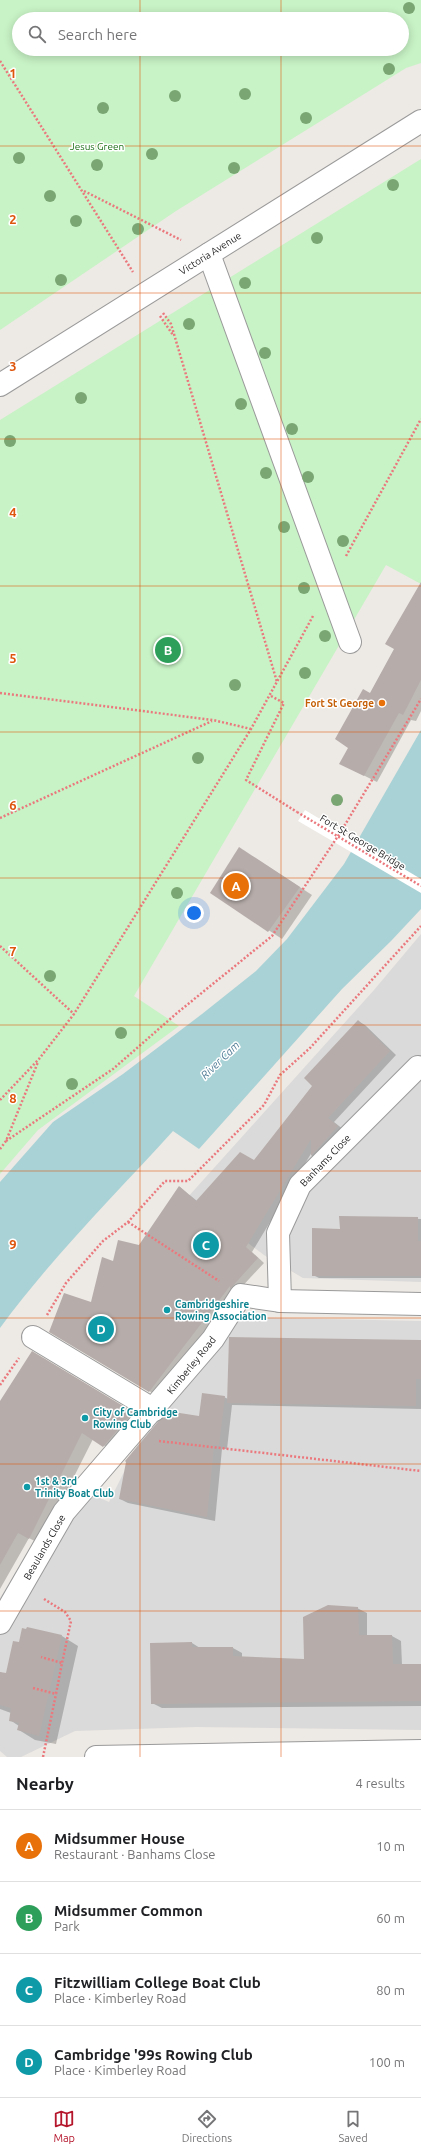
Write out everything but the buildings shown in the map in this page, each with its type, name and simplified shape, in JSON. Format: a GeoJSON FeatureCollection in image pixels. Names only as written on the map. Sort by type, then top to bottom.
{"type":"FeatureCollection","features":[{"type":"Feature","properties":{"kind":"street","name":"Victoria Avenue"},"geometry":{"type":"LineString","coordinates":[[0,386],[421,121]]}},
{"type":"Feature","properties":{"kind":"street"},"geometry":{"type":"LineString","coordinates":[[209,254],[350,642]]}},
{"type":"Feature","properties":{"kind":"street","name":"Banhams Close"},"geometry":{"type":"LineString","coordinates":[[280,1301],[278,1233],[300,1185],[418,1067]]}},
{"type":"Feature","properties":{"kind":"street"},"geometry":{"type":"LineString","coordinates":[[241,1295],[280,1301],[421,1304]]}},
{"type":"Feature","properties":{"kind":"street","name":"Kimberley Road"},"geometry":{"type":"LineString","coordinates":[[94,1476],[154,1410],[213,1339],[241,1295]]}},
{"type":"Feature","properties":{"kind":"street"},"geometry":{"type":"LineString","coordinates":[[33,1337],[154,1410]]}},
{"type":"Feature","properties":{"kind":"street","name":"Beaulands Close"},"geometry":{"type":"LineString","coordinates":[[0,1623],[64,1512],[94,1476]]}},
{"type":"Feature","properties":{"kind":"street"},"geometry":{"type":"LineString","coordinates":[[96,1757],[129,1755],[421,1751]]}},
{"type":"Feature","properties":{"kind":"path"},"geometry":{"type":"LineString","coordinates":[[0,61],[84,190],[118,251]]}},
{"type":"Feature","properties":{"kind":"path"},"geometry":{"type":"LineString","coordinates":[[84,190],[209,254]]}},
{"type":"Feature","properties":{"kind":"path"},"geometry":{"type":"LineString","coordinates":[[162,312],[159,314],[175,338]]}},
{"type":"Feature","properties":{"kind":"path"},"geometry":{"type":"LineString","coordinates":[[171,324],[277,683]]}},
{"type":"Feature","properties":{"kind":"path"},"geometry":{"type":"LineString","coordinates":[[0,1100],[39,1059],[74,1014],[251,729],[271,696],[421,419]]}},
{"type":"Feature","properties":{"kind":"path"},"geometry":{"type":"LineString","coordinates":[[0,693],[213,720],[251,729]]}},
{"type":"Feature","properties":{"kind":"path","name":"Fort St George Bridge"},"geometry":{"type":"LineString","coordinates":[[271,696],[284,703],[246,780],[421,886]]}},
{"type":"Feature","properties":{"kind":"path"},"geometry":{"type":"LineString","coordinates":[[6,1141],[113,1069],[177,1012],[272,936],[340,833],[421,699]]}},
{"type":"Feature","properties":{"kind":"path"},"geometry":{"type":"LineString","coordinates":[[0,818],[213,720]]}},
{"type":"Feature","properties":{"kind":"path"},"geometry":{"type":"LineString","coordinates":[[0,1385],[33,1337],[66,1284],[103,1241],[128,1222],[165,1180],[188,1181],[264,1105],[280,1075],[310,1048],[421,926]]}},
{"type":"Feature","properties":{"kind":"path"},"geometry":{"type":"LineString","coordinates":[[0,946],[74,1014]]}},
{"type":"Feature","properties":{"kind":"path"},"geometry":{"type":"LineString","coordinates":[[0,1149],[6,1141],[39,1059]]}},
{"type":"Feature","properties":{"kind":"path"},"geometry":{"type":"LineString","coordinates":[[128,1222],[241,1295]]}},
{"type":"Feature","properties":{"kind":"path"},"geometry":{"type":"LineString","coordinates":[[128,1438],[421,1471]]}},
{"type":"Feature","properties":{"kind":"path"},"geometry":{"type":"LineString","coordinates":[[22,1586],[65,1612],[72,1622],[43,1757]]}},
{"type":"Feature","properties":{"kind":"path"},"geometry":{"type":"LineString","coordinates":[[41,1658],[62,1663]]}},
{"type":"Feature","properties":{"kind":"path"},"geometry":{"type":"LineString","coordinates":[[33,1688],[56,1694]]}},
{"type":"Feature","properties":{"kind":"shaded area"},"geometry":{"type":"Polygon","coordinates":[[[421,934],[421,1282],[303,1278],[264,1255],[187,1198],[374,990],[421,934]]]}},
{"type":"Feature","properties":{"kind":"shaded area"},"geometry":{"type":"Polygon","coordinates":[[[231,1317],[421,1321],[421,1730],[196,1727],[75,1731],[21,1757],[7,1757],[0,1751],[0,1598],[69,1484],[109,1502],[138,1444],[161,1410],[231,1317]]]}},
{"type":"Feature","properties":{"kind":"green space","name":"Jesus Green"},"geometry":{"type":"Polygon","coordinates":[[[0,0],[421,0],[421,63],[406,68],[176,211],[0,330],[0,0]]]}},
{"type":"Feature","properties":{"kind":"green space"},"geometry":{"type":"Polygon","coordinates":[[[421,159],[421,584],[386,565],[134,996],[179,1026],[38,1130],[0,1174],[0,420],[421,159]]]}},
{"type":"Feature","properties":{"kind":"water","name":"River Cam"},"geometry":{"type":"Polygon","coordinates":[[[421,730],[421,909],[342,989],[199,1149],[173,1131],[62,1252],[0,1328],[0,1182],[53,1122],[123,1074],[202,1014],[256,971],[287,939],[344,864],[421,730]]]}},
{"type":"Feature","properties":{"kind":"pier"},"geometry":{"type":"Polygon","coordinates":[[[305,810],[421,879],[421,893],[298,821],[305,810]]]}},
{"type":"Feature","properties":{"kind":"place","name":"Midsummer Common"},"geometry":{"type":"Point","coordinates":[168,650]}},
{"type":"Feature","properties":{"kind":"place","name":"Fort St George"},"geometry":{"type":"Point","coordinates":[382,703]}},
{"type":"Feature","properties":{"kind":"place","name":"Midsummer House"},"geometry":{"type":"Point","coordinates":[236,886]}},
{"type":"Feature","properties":{"kind":"place","name":"Fitzwilliam College Boat Club"},"geometry":{"type":"Point","coordinates":[206,1245]}},
{"type":"Feature","properties":{"kind":"place","name":"Cambridgeshire Rowing Association"},"geometry":{"type":"Point","coordinates":[167,1310]}},
{"type":"Feature","properties":{"kind":"place","name":"Cambridge '99s Rowing Club"},"geometry":{"type":"Point","coordinates":[101,1329]}},
{"type":"Feature","properties":{"kind":"place","name":"City of Cambridge Rowing Club"},"geometry":{"type":"Point","coordinates":[85,1418]}},
{"type":"Feature","properties":{"kind":"place","name":"1st & 3rd Trinity Boat Club"},"geometry":{"type":"Point","coordinates":[27,1487]}}]}
